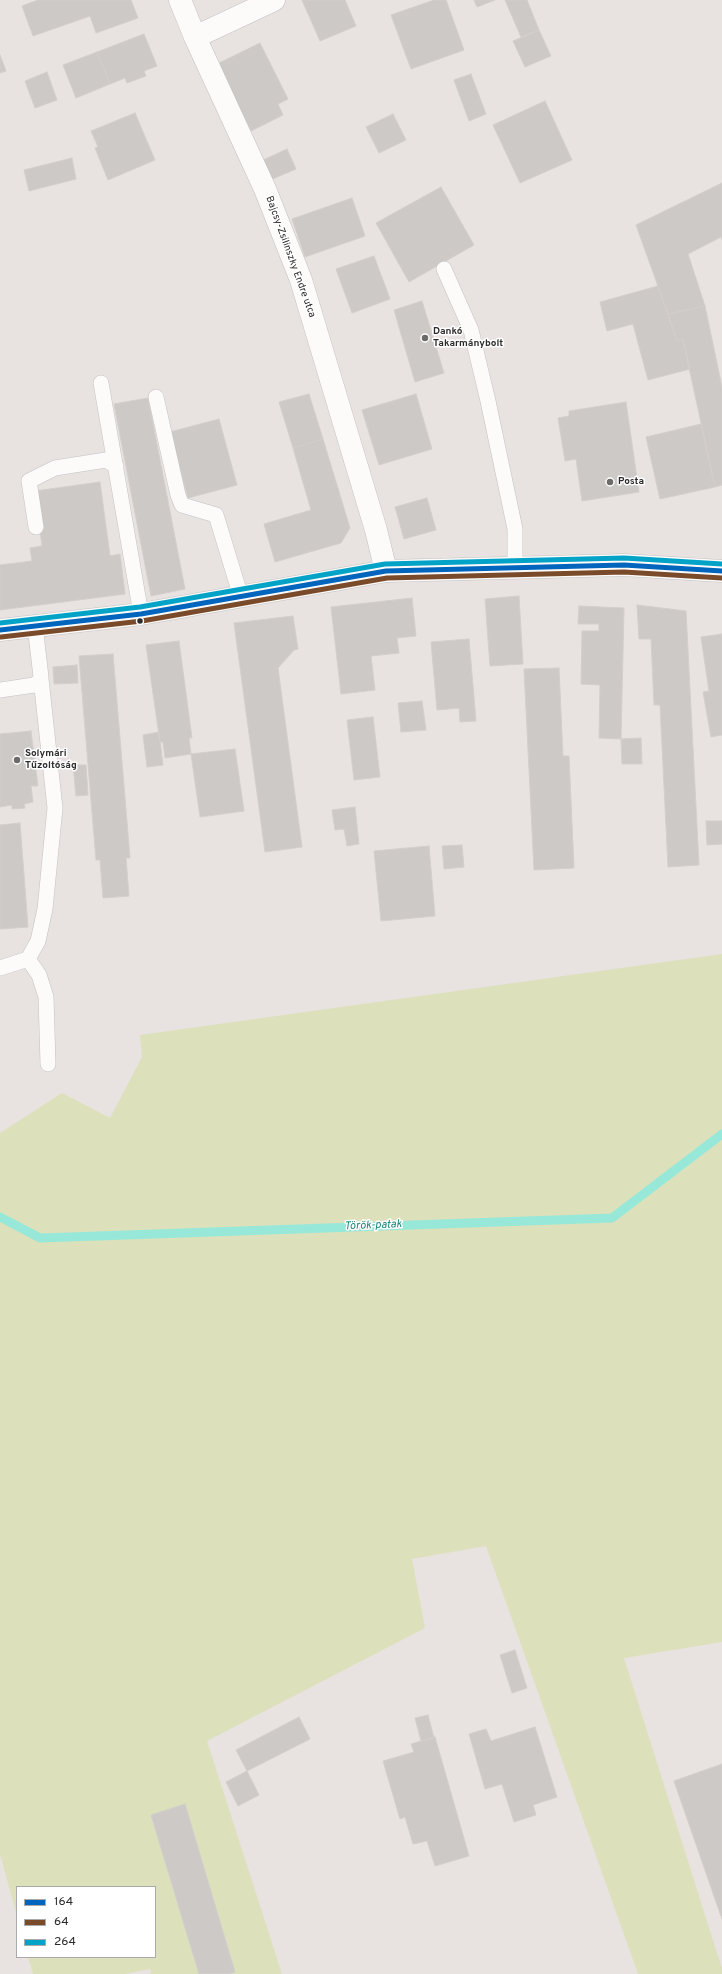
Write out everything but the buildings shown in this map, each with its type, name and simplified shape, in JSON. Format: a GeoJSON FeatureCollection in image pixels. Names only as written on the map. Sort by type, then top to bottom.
{"type":"FeatureCollection","features":[{"type":"Feature","properties":{"kind":"main road","name":"Bajcsy-Zsilinszky Endre utca"},"geometry":{"type":"LineString","coordinates":[[180,0],[194,37],[265,189],[301,280],[374,523],[386,571]]}},
{"type":"Feature","properties":{"kind":"main road"},"geometry":{"type":"LineString","coordinates":[[194,37],[274,0]]}},
{"type":"Feature","properties":{"kind":"main road"},"geometry":{"type":"LineString","coordinates":[[0,630],[141,614],[386,571],[624,565],[722,571]]}},
{"type":"Feature","properties":{"kind":"lane"},"geometry":{"type":"LineString","coordinates":[[444,269],[471,330],[488,401],[514,529],[515,568]]}},
{"type":"Feature","properties":{"kind":"lane"},"geometry":{"type":"LineString","coordinates":[[101,383],[141,614]]}},
{"type":"Feature","properties":{"kind":"lane"},"geometry":{"type":"LineString","coordinates":[[156,397],[178,495],[182,505],[216,515],[241,597]]}},
{"type":"Feature","properties":{"kind":"lane"},"geometry":{"type":"LineString","coordinates":[[36,527],[29,481],[55,468],[106,460],[116,466]]}},
{"type":"Feature","properties":{"kind":"lane"},"geometry":{"type":"LineString","coordinates":[[0,968],[28,959],[38,941],[45,909],[55,808],[35,625]]}},
{"type":"Feature","properties":{"kind":"lane"},"geometry":{"type":"LineString","coordinates":[[0,690],[34,685],[41,679]]}},
{"type":"Feature","properties":{"kind":"lane"},"geometry":{"type":"LineString","coordinates":[[28,959],[40,974],[46,997],[48,1064]]}},
{"type":"Feature","properties":{"kind":"green space"},"geometry":{"type":"Polygon","coordinates":[[[722,954],[722,1642],[624,1658],[722,1969],[722,1974],[638,1974],[486,1546],[412,1559],[425,1628],[207,1741],[282,1974],[151,1974],[150,1969],[125,1974],[33,1974],[28,1958],[156,1958],[156,1886],[16,1886],[16,1912],[0,1854],[0,1133],[62,1093],[110,1118],[142,1057],[140,1035],[722,954]]]}},
{"type":"Feature","properties":{"kind":"waterway","name":"Török-patak"},"geometry":{"type":"LineString","coordinates":[[0,1217],[40,1238],[612,1218],[722,1134]]}},
{"type":"Feature","properties":{"kind":"transit line","name":"264"},"geometry":{"type":"LineString","coordinates":[[0,623],[140,607],[385,564],[624,558],[722,564]]}},
{"type":"Feature","properties":{"kind":"transit line","name":"164"},"geometry":{"type":"LineString","coordinates":[[0,630],[141,614],[386,571],[624,565],[722,571]]}},
{"type":"Feature","properties":{"kind":"transit line","name":"64"},"geometry":{"type":"LineString","coordinates":[[1,637],[142,621],[387,578],[624,572],[722,578]]}},
{"type":"Feature","properties":{"kind":"place","name":"Dankó Takarmánybolt"},"geometry":{"type":"Point","coordinates":[425,338]}},
{"type":"Feature","properties":{"kind":"place","name":"Posta"},"geometry":{"type":"Point","coordinates":[610,482]}},
{"type":"Feature","properties":{"kind":"place","name":"Solymári Tűzoltóság"},"geometry":{"type":"Point","coordinates":[17,760]}}]}
